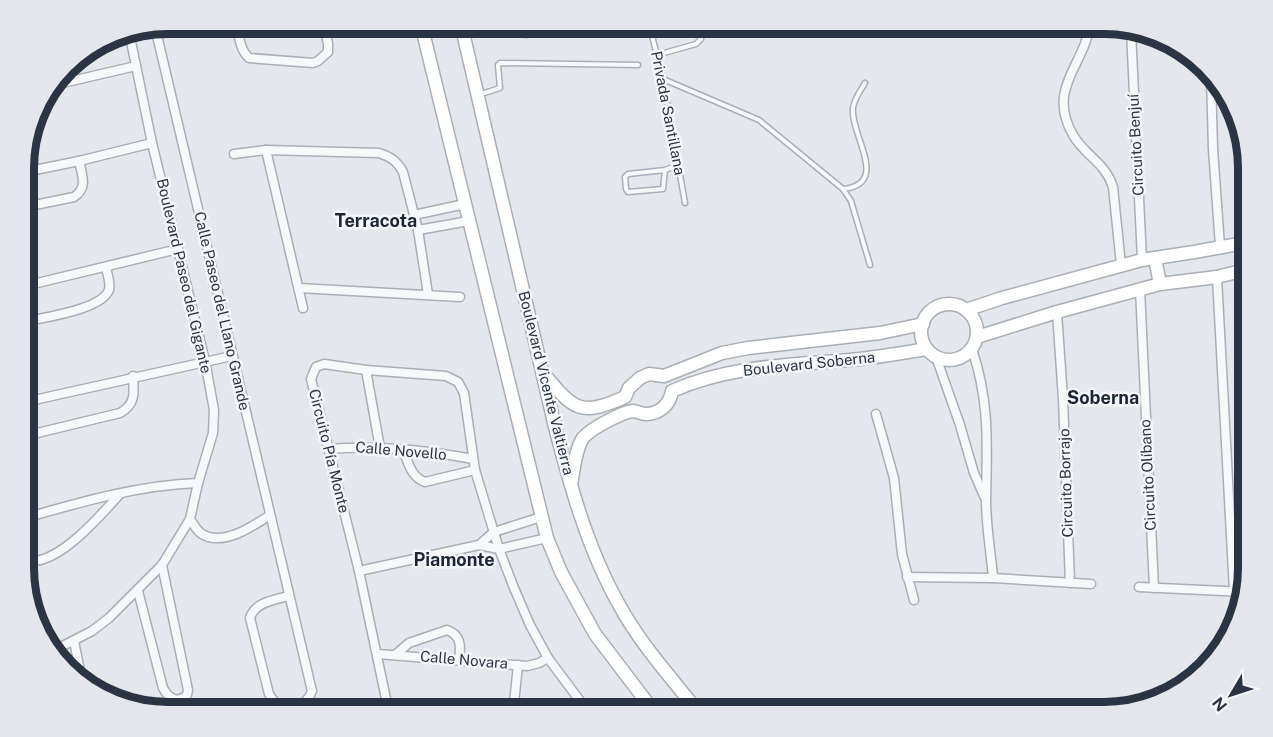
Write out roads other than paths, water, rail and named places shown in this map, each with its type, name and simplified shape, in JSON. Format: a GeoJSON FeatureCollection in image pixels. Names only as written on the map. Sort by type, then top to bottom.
{"type":"FeatureCollection","features":[{"type":"Feature","properties":{"kind":"street","name":"Circuito Benjuí"},"geometry":{"type":"LineString","coordinates":[[1089,34],[1072,68],[1066,87],[1065,112],[1074,136],[1109,175],[1113,187],[1121,265]]}},
{"type":"Feature","properties":{"kind":"street","name":"Calle Paseo del Llano Grande"},"geometry":{"type":"LineString","coordinates":[[157,35],[312,692],[307,702]]}},
{"type":"Feature","properties":{"kind":"street"},"geometry":{"type":"LineString","coordinates":[[239,35],[243,51],[249,58],[313,63],[322,59],[328,52],[326,35]]}},
{"type":"Feature","properties":{"kind":"street"},"geometry":{"type":"LineString","coordinates":[[424,35],[547,537],[561,573],[595,634],[647,702]]}},
{"type":"Feature","properties":{"kind":"street","name":"Boulevard Vicente Valtierra"},"geometry":{"type":"LineString","coordinates":[[464,35],[570,485],[595,558],[626,617],[691,702]]}},
{"type":"Feature","properties":{"kind":"street","name":"Circuito Benjuí"},"geometry":{"type":"LineString","coordinates":[[1131,38],[1142,260]]}},
{"type":"Feature","properties":{"kind":"street","name":"Boulevard Paseo del Gigante"},"geometry":{"type":"LineString","coordinates":[[131,40],[152,143],[205,361],[213,401],[214,420],[209,451],[198,483],[190,519],[162,566],[138,591]]}},
{"type":"Feature","properties":{"kind":"street"},"geometry":{"type":"LineString","coordinates":[[69,80],[136,66]]}},
{"type":"Feature","properties":{"kind":"street"},"geometry":{"type":"LineString","coordinates":[[1211,87],[1220,246]]}},
{"type":"Feature","properties":{"kind":"street"},"geometry":{"type":"LineString","coordinates":[[34,170],[152,143]]}},
{"type":"Feature","properties":{"kind":"street"},"geometry":{"type":"LineString","coordinates":[[234,154],[266,150],[379,153],[391,158],[403,172],[418,231],[428,294]]}},
{"type":"Feature","properties":{"kind":"street"},"geometry":{"type":"LineString","coordinates":[[266,150],[303,308]]}},
{"type":"Feature","properties":{"kind":"street"},"geometry":{"type":"LineString","coordinates":[[34,205],[74,197],[80,193],[84,183],[79,161]]}},
{"type":"Feature","properties":{"kind":"street"},"geometry":{"type":"LineString","coordinates":[[414,215],[465,204]]}},
{"type":"Feature","properties":{"kind":"street"},"geometry":{"type":"LineString","coordinates":[[418,231],[469,221]]}},
{"type":"Feature","properties":{"kind":"street"},"geometry":{"type":"LineString","coordinates":[[966,310],[1121,265],[1238,244]]}},
{"type":"Feature","properties":{"kind":"street"},"geometry":{"type":"LineString","coordinates":[[34,284],[178,249]]}},
{"type":"Feature","properties":{"kind":"street"},"geometry":{"type":"LineString","coordinates":[[1155,258],[1160,284]]}},
{"type":"Feature","properties":{"kind":"street"},"geometry":{"type":"LineString","coordinates":[[34,320],[95,303],[108,293],[110,286],[106,267]]}},
{"type":"Feature","properties":{"kind":"street"},"geometry":{"type":"LineString","coordinates":[[932,353],[946,360],[956,360],[965,356],[974,343],[1057,312],[1160,284],[1217,277],[1238,272]]}},
{"type":"Feature","properties":{"kind":"street"},"geometry":{"type":"LineString","coordinates":[[1139,587],[1234,591],[1217,277]]}},
{"type":"Feature","properties":{"kind":"street"},"geometry":{"type":"LineString","coordinates":[[299,288],[460,297]]}},
{"type":"Feature","properties":{"kind":"street","name":"Circuito Olíbano"},"geometry":{"type":"LineString","coordinates":[[1140,289],[1154,588]]}},
{"type":"Feature","properties":{"kind":"street"},"geometry":{"type":"LineString","coordinates":[[986,501],[932,353],[923,341],[923,324],[933,310],[950,304],[966,310],[977,327],[974,343],[985,396],[986,501],[993,578]]}},
{"type":"Feature","properties":{"kind":"street","name":"Circuito Borrajo"},"geometry":{"type":"LineString","coordinates":[[1057,312],[1063,399],[1070,583]]}},
{"type":"Feature","properties":{"kind":"street","name":"Boulevard Soberna"},"geometry":{"type":"LineString","coordinates":[[541,370],[573,405],[591,409],[625,397],[629,388],[640,378],[649,374],[664,375],[698,361],[739,350],[880,333],[923,324]]}},
{"type":"Feature","properties":{"kind":"street","name":"Boulevard Soberna"},"geometry":{"type":"LineString","coordinates":[[672,391],[689,384],[753,368],[932,353]]}},
{"type":"Feature","properties":{"kind":"street"},"geometry":{"type":"LineString","coordinates":[[34,400],[232,356]]}},
{"type":"Feature","properties":{"kind":"street","name":"Circuito Pía Monte"},"geometry":{"type":"LineString","coordinates":[[387,702],[359,571],[311,379],[316,367],[324,364],[366,370],[446,376],[458,382],[464,393],[475,470],[499,549],[526,616],[548,658],[581,702]]}},
{"type":"Feature","properties":{"kind":"street"},"geometry":{"type":"LineString","coordinates":[[366,370],[380,448]]}},
{"type":"Feature","properties":{"kind":"street"},"geometry":{"type":"LineString","coordinates":[[570,485],[578,450],[584,438],[602,423],[634,411],[647,414],[655,412],[668,404],[672,391],[664,375]]}},
{"type":"Feature","properties":{"kind":"street"},"geometry":{"type":"LineString","coordinates":[[34,434],[120,413],[134,400],[134,376]]}},
{"type":"Feature","properties":{"kind":"street"},"geometry":{"type":"LineString","coordinates":[[625,397],[634,411]]}},
{"type":"Feature","properties":{"kind":"street"},"geometry":{"type":"LineString","coordinates":[[876,414],[894,478],[902,554],[914,600]]}},
{"type":"Feature","properties":{"kind":"street","name":"Calle Novello"},"geometry":{"type":"LineString","coordinates":[[329,449],[355,446],[448,454],[473,459]]}},
{"type":"Feature","properties":{"kind":"street"},"geometry":{"type":"LineString","coordinates":[[403,450],[412,474],[418,480],[425,482],[475,470]]}},
{"type":"Feature","properties":{"kind":"street"},"geometry":{"type":"LineString","coordinates":[[34,515],[99,497],[170,484],[198,483]]}},
{"type":"Feature","properties":{"kind":"street"},"geometry":{"type":"LineString","coordinates":[[34,561],[51,557],[81,534],[119,495]]}},
{"type":"Feature","properties":{"kind":"street"},"geometry":{"type":"LineString","coordinates":[[190,519],[202,534],[211,538],[220,538],[244,530],[270,514]]}},
{"type":"Feature","properties":{"kind":"street"},"geometry":{"type":"LineString","coordinates":[[478,545],[494,532],[541,518]]}},
{"type":"Feature","properties":{"kind":"street"},"geometry":{"type":"LineString","coordinates":[[359,571],[478,545],[499,549],[547,537]]}},
{"type":"Feature","properties":{"kind":"street"},"geometry":{"type":"LineString","coordinates":[[61,647],[109,618],[138,591],[163,688],[173,700],[182,699],[187,695],[188,690],[162,566]]}},
{"type":"Feature","properties":{"kind":"street"},"geometry":{"type":"LineString","coordinates":[[907,577],[993,578],[1091,584]]}},
{"type":"Feature","properties":{"kind":"street","name":"Calle Paseo del Llano Grande"},"geometry":{"type":"LineString","coordinates":[[275,702],[269,694],[250,618],[254,610],[262,603],[288,596]]}},
{"type":"Feature","properties":{"kind":"street"},"geometry":{"type":"LineString","coordinates":[[395,655],[409,643],[447,630],[453,632],[458,638],[461,647],[459,659]]}},
{"type":"Feature","properties":{"kind":"street"},"geometry":{"type":"LineString","coordinates":[[74,641],[80,668]]}},
{"type":"Feature","properties":{"kind":"street","name":"Calle Novara"},"geometry":{"type":"LineString","coordinates":[[378,654],[518,665],[533,665],[548,658]]}},
{"type":"Feature","properties":{"kind":"street"},"geometry":{"type":"LineString","coordinates":[[514,702],[518,665]]}},
{"type":"Feature","properties":{"kind":"lane","name":"Privada Santillana"},"geometry":{"type":"LineString","coordinates":[[652,34],[663,79],[685,203]]}},
{"type":"Feature","properties":{"kind":"lane"},"geometry":{"type":"LineString","coordinates":[[657,55],[696,44],[701,39],[700,34]]}},
{"type":"Feature","properties":{"kind":"lane"},"geometry":{"type":"LineString","coordinates":[[478,95],[500,88],[498,65],[500,63],[638,65]]}},
{"type":"Feature","properties":{"kind":"lane"},"geometry":{"type":"LineString","coordinates":[[663,79],[759,120],[843,189],[851,201],[870,265]]}},
{"type":"Feature","properties":{"kind":"lane"},"geometry":{"type":"LineString","coordinates":[[843,189],[855,188],[867,175],[867,166],[853,116],[853,106],[865,83]]}},
{"type":"Feature","properties":{"kind":"lane"},"geometry":{"type":"LineString","coordinates":[[665,170],[663,189],[628,192],[626,189],[628,174],[665,170],[679,165]]}},
{"type":"Feature","properties":{"kind":"district","name":"Terracota"},"geometry":{"type":"Point","coordinates":[376,221]}},
{"type":"Feature","properties":{"kind":"district","name":"Soberna"},"geometry":{"type":"Point","coordinates":[1103,398]}},
{"type":"Feature","properties":{"kind":"district","name":"Piamonte"},"geometry":{"type":"Point","coordinates":[454,560]}}]}
